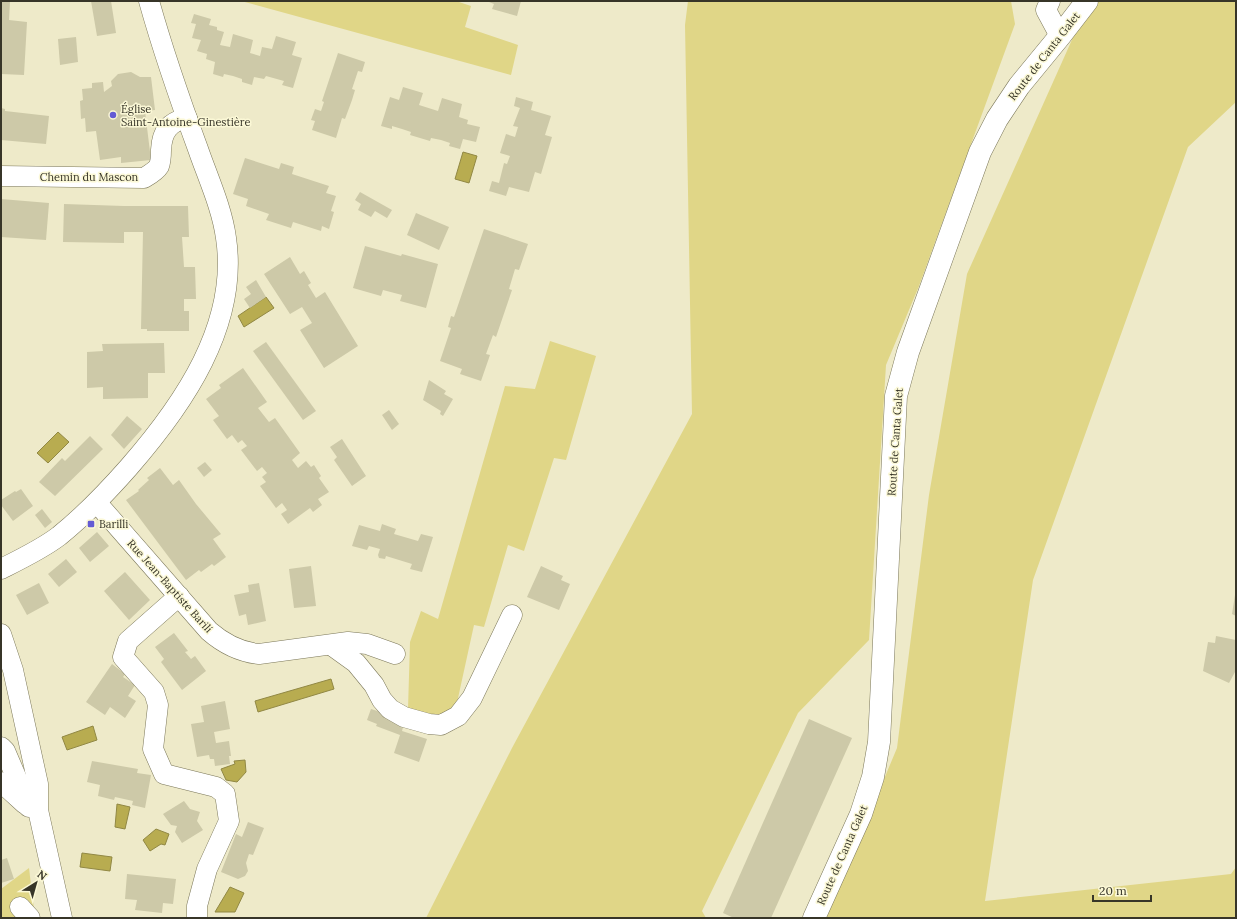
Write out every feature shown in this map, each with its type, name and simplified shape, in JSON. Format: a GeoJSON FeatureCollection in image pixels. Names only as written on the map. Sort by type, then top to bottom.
{"type":"FeatureCollection","features":[{"type":"Feature","properties":{"kind":"main road","name":"Route de Canta Galet"},"geometry":{"type":"LineString","coordinates":[[814,918],[861,814],[873,777],[879,742],[896,396],[908,352],[980,152],[997,119],[1019,86],[1087,1]]}},
{"type":"Feature","properties":{"kind":"street"},"geometry":{"type":"LineString","coordinates":[[1,569],[33,553],[58,536],[97,503],[144,450],[169,417],[192,382],[214,335],[222,310],[227,285],[228,258],[221,214],[187,118],[150,1]]}},
{"type":"Feature","properties":{"kind":"street"},"geometry":{"type":"LineString","coordinates":[[1050,1],[1046,10],[1060,36]]}},
{"type":"Feature","properties":{"kind":"street","name":"Chemin du Mascon"},"geometry":{"type":"LineString","coordinates":[[1,176],[144,178],[159,166],[161,159],[161,144],[165,132],[169,126],[177,120],[187,118]]}},
{"type":"Feature","properties":{"kind":"street","name":"Rue Jean-Baptiste Barili"},"geometry":{"type":"LineString","coordinates":[[97,503],[210,631],[221,641],[245,652],[264,654],[348,642],[367,644],[396,654]]}},
{"type":"Feature","properties":{"kind":"street"},"geometry":{"type":"LineString","coordinates":[[179,596],[128,641],[123,657],[154,692],[158,705],[153,749],[164,774],[216,787],[225,794],[229,820],[207,868],[197,906],[197,918]]}},
{"type":"Feature","properties":{"kind":"street"},"geometry":{"type":"LineString","coordinates":[[330,644],[356,663],[374,685],[382,700],[390,709],[404,717],[428,724],[441,725],[458,716],[472,698],[512,615]]}},
{"type":"Feature","properties":{"kind":"street"},"geometry":{"type":"LineString","coordinates":[[1,634],[13,670],[38,784],[33,808]]}},
{"type":"Feature","properties":{"kind":"street"},"geometry":{"type":"LineString","coordinates":[[1,747],[5,751],[33,808],[62,918]]}},
{"type":"Feature","properties":{"kind":"street"},"geometry":{"type":"LineString","coordinates":[[1,782],[33,808]]}},
{"type":"Feature","properties":{"kind":"shaded area"},"geometry":{"type":"Polygon","coordinates":[[[241,1],[456,1],[471,6],[465,27],[518,45],[511,75],[241,1]]]}},
{"type":"Feature","properties":{"kind":"shaded area"},"geometry":{"type":"Polygon","coordinates":[[[688,1],[1011,1],[1015,24],[919,286],[886,365],[869,640],[798,713],[702,911],[706,918],[426,918],[512,748],[692,414],[685,25],[688,1]]]}},
{"type":"Feature","properties":{"kind":"shaded area"},"geometry":{"type":"Polygon","coordinates":[[[1098,1],[1236,1],[1236,102],[1188,147],[1033,580],[985,901],[1231,874],[1236,867],[1236,918],[826,918],[897,748],[929,495],[967,274],[1075,33],[1098,1]]]}},
{"type":"Feature","properties":{"kind":"shaded area"},"geometry":{"type":"Polygon","coordinates":[[[463,152],[477,156],[469,183],[455,179],[463,152]]]}},
{"type":"Feature","properties":{"kind":"shaded area"},"geometry":{"type":"Polygon","coordinates":[[[266,297],[274,308],[244,327],[238,316],[266,297]]]}},
{"type":"Feature","properties":{"kind":"shaded area"},"geometry":{"type":"Polygon","coordinates":[[[550,341],[596,356],[566,460],[554,458],[524,551],[508,545],[484,627],[474,625],[453,721],[408,709],[410,642],[421,611],[438,619],[505,386],[535,389],[550,341]]]}},
{"type":"Feature","properties":{"kind":"shaded area"},"geometry":{"type":"Polygon","coordinates":[[[58,432],[69,442],[48,463],[37,453],[58,432]]]}},
{"type":"Feature","properties":{"kind":"shaded area"},"geometry":{"type":"Polygon","coordinates":[[[331,679],[334,689],[258,712],[255,701],[331,679]]]}},
{"type":"Feature","properties":{"kind":"shaded area"},"geometry":{"type":"Polygon","coordinates":[[[93,726],[97,740],[67,750],[62,737],[93,726]]]}},
{"type":"Feature","properties":{"kind":"shaded area"},"geometry":{"type":"Polygon","coordinates":[[[245,760],[246,772],[237,782],[226,780],[221,769],[235,764],[234,761],[245,760]]]}},
{"type":"Feature","properties":{"kind":"shaded area"},"geometry":{"type":"Polygon","coordinates":[[[117,804],[130,807],[125,829],[115,827],[117,804]]]}},
{"type":"Feature","properties":{"kind":"shaded area"},"geometry":{"type":"Polygon","coordinates":[[[156,829],[169,834],[165,845],[161,844],[150,851],[143,840],[156,829]]]}},
{"type":"Feature","properties":{"kind":"shaded area"},"geometry":{"type":"Polygon","coordinates":[[[82,853],[112,857],[110,871],[80,867],[82,853]]]}},
{"type":"Feature","properties":{"kind":"shaded area"},"geometry":{"type":"Polygon","coordinates":[[[29,868],[35,918],[1,918],[1,889],[29,868]]]}},
{"type":"Feature","properties":{"kind":"shaded area"},"geometry":{"type":"Polygon","coordinates":[[[230,887],[244,893],[235,912],[215,912],[230,887]]]}},
{"type":"Feature","properties":{"kind":"building"},"geometry":{"type":"Polygon","coordinates":[[[1,1],[10,1],[9,20],[27,22],[24,75],[1,74],[1,1]]]}},
{"type":"Feature","properties":{"kind":"building"},"geometry":{"type":"Polygon","coordinates":[[[91,1],[111,1],[116,33],[97,36],[91,1]]]}},
{"type":"Feature","properties":{"kind":"building"},"geometry":{"type":"Polygon","coordinates":[[[489,1],[521,1],[517,16],[492,9],[494,4],[489,1]]]}},
{"type":"Feature","properties":{"kind":"building"},"geometry":{"type":"Polygon","coordinates":[[[194,14],[211,19],[209,25],[217,27],[217,30],[224,32],[220,45],[230,47],[233,34],[253,40],[250,53],[260,56],[262,47],[272,49],[276,36],[296,42],[292,55],[302,58],[293,88],[282,85],[284,81],[266,76],[264,79],[254,77],[252,85],[242,82],[242,79],[233,76],[224,74],[223,77],[213,74],[215,62],[206,59],[207,54],[197,51],[201,40],[192,38],[196,24],[191,23],[194,14]]]}},
{"type":"Feature","properties":{"kind":"building"},"geometry":{"type":"Polygon","coordinates":[[[76,37],[78,62],[60,65],[58,39],[76,37]]]}},
{"type":"Feature","properties":{"kind":"building"},"geometry":{"type":"Polygon","coordinates":[[[338,53],[365,62],[362,72],[358,71],[352,89],[355,90],[352,100],[345,119],[342,118],[336,138],[312,130],[315,121],[311,120],[315,109],[321,111],[324,102],[322,101],[338,53]]]}},
{"type":"Feature","properties":{"kind":"building","name":"Église Saint-Antoine-Ginestière"},"geometry":{"type":"Polygon","coordinates":[[[131,72],[140,77],[151,77],[155,110],[145,111],[151,160],[121,163],[121,157],[100,160],[96,131],[86,132],[85,118],[81,119],[80,101],[83,100],[82,89],[92,88],[92,83],[103,82],[104,92],[112,86],[111,81],[118,74],[131,72]]]}},
{"type":"Feature","properties":{"kind":"building"},"geometry":{"type":"Polygon","coordinates":[[[403,87],[423,93],[419,105],[438,111],[442,98],[462,104],[459,117],[468,120],[467,124],[480,127],[476,142],[463,139],[460,149],[449,146],[450,143],[441,140],[431,138],[430,141],[410,135],[411,132],[402,129],[392,126],[392,129],[381,126],[390,97],[399,100],[403,87]]]}},
{"type":"Feature","properties":{"kind":"building"},"geometry":{"type":"Polygon","coordinates":[[[516,97],[533,102],[531,110],[551,116],[545,135],[552,137],[541,174],[535,172],[529,192],[509,187],[506,196],[489,191],[492,181],[499,183],[504,163],[507,164],[510,156],[500,153],[506,134],[515,137],[518,127],[513,126],[520,108],[514,106],[516,97]]]}},
{"type":"Feature","properties":{"kind":"building"},"geometry":{"type":"Polygon","coordinates":[[[1,108],[5,109],[5,111],[49,116],[46,144],[1,140],[1,108]]]}},
{"type":"Feature","properties":{"kind":"building"},"geometry":{"type":"Polygon","coordinates":[[[245,158],[279,169],[281,163],[294,167],[292,174],[329,186],[326,193],[336,196],[331,211],[334,212],[329,229],[322,226],[321,231],[293,222],[291,228],[266,220],[269,214],[246,206],[248,199],[233,194],[245,158]]]}},
{"type":"Feature","properties":{"kind":"building"},"geometry":{"type":"Polygon","coordinates":[[[360,192],[392,210],[387,218],[375,211],[371,217],[358,210],[361,204],[355,200],[360,192]]]}},
{"type":"Feature","properties":{"kind":"building"},"geometry":{"type":"Polygon","coordinates":[[[1,199],[49,203],[46,240],[1,237],[1,199]]]}},
{"type":"Feature","properties":{"kind":"building"},"geometry":{"type":"Polygon","coordinates":[[[64,204],[188,206],[189,237],[182,237],[184,267],[195,267],[196,299],[184,299],[184,311],[189,311],[189,331],[147,331],[147,329],[141,329],[143,232],[124,232],[124,243],[63,242],[64,204]]]}},
{"type":"Feature","properties":{"kind":"building"},"geometry":{"type":"Polygon","coordinates":[[[416,213],[449,227],[439,250],[407,235],[416,213]]]}},
{"type":"Feature","properties":{"kind":"building"},"geometry":{"type":"Polygon","coordinates":[[[484,229],[528,244],[519,270],[515,269],[509,289],[512,290],[496,337],[493,335],[486,354],[490,355],[481,381],[460,374],[462,369],[440,361],[451,328],[448,327],[451,316],[454,317],[484,229]]]}},
{"type":"Feature","properties":{"kind":"building"},"geometry":{"type":"Polygon","coordinates":[[[365,246],[438,264],[426,308],[400,301],[402,295],[383,290],[381,296],[353,288],[365,246]]]}},
{"type":"Feature","properties":{"kind":"building"},"geometry":{"type":"Polygon","coordinates":[[[290,257],[300,274],[304,271],[311,283],[308,285],[316,298],[325,292],[358,346],[324,368],[300,330],[312,323],[302,307],[290,314],[264,274],[290,257]]]}},
{"type":"Feature","properties":{"kind":"building"},"geometry":{"type":"Polygon","coordinates":[[[256,280],[266,297],[250,308],[244,299],[251,294],[246,287],[256,280]]]}},
{"type":"Feature","properties":{"kind":"building"},"geometry":{"type":"Polygon","coordinates":[[[266,342],[316,411],[303,420],[253,351],[266,342]]]}},
{"type":"Feature","properties":{"kind":"building"},"geometry":{"type":"Polygon","coordinates":[[[164,343],[165,373],[148,373],[148,398],[103,399],[103,387],[87,388],[87,352],[103,351],[102,344],[164,343]]]}},
{"type":"Feature","properties":{"kind":"building"},"geometry":{"type":"Polygon","coordinates":[[[243,368],[267,402],[258,408],[269,422],[275,418],[300,453],[292,460],[298,468],[306,461],[311,467],[314,465],[321,476],[319,478],[329,492],[318,499],[322,505],[313,512],[310,508],[288,524],[281,514],[287,510],[282,503],[276,508],[260,486],[266,482],[262,477],[267,473],[262,467],[257,471],[241,450],[247,446],[242,440],[238,443],[232,435],[227,439],[213,420],[219,416],[206,399],[221,388],[219,385],[243,368]]]}},
{"type":"Feature","properties":{"kind":"building"},"geometry":{"type":"Polygon","coordinates":[[[429,380],[446,391],[444,394],[453,399],[443,416],[440,414],[441,411],[423,400],[429,380]]]}},
{"type":"Feature","properties":{"kind":"building"},"geometry":{"type":"Polygon","coordinates":[[[389,410],[399,424],[392,430],[382,415],[389,410]]]}},
{"type":"Feature","properties":{"kind":"building"},"geometry":{"type":"Polygon","coordinates":[[[127,416],[142,429],[124,449],[111,435],[127,416]]]}},
{"type":"Feature","properties":{"kind":"building"},"geometry":{"type":"Polygon","coordinates":[[[90,436],[103,449],[55,496],[39,482],[62,458],[65,461],[90,436]]]}},
{"type":"Feature","properties":{"kind":"building"},"geometry":{"type":"Polygon","coordinates":[[[342,439],[366,476],[352,486],[334,460],[337,457],[330,447],[342,439]]]}},
{"type":"Feature","properties":{"kind":"building"},"geometry":{"type":"Polygon","coordinates":[[[205,462],[212,470],[204,477],[197,468],[205,462]]]}},
{"type":"Feature","properties":{"kind":"building"},"geometry":{"type":"Polygon","coordinates":[[[160,468],[173,485],[179,480],[196,504],[221,534],[213,539],[226,557],[214,566],[212,564],[201,572],[199,570],[186,580],[126,500],[139,491],[138,490],[149,480],[147,478],[160,468]]]}},
{"type":"Feature","properties":{"kind":"building"},"geometry":{"type":"Polygon","coordinates":[[[21,489],[33,506],[13,521],[1,505],[1,500],[21,489]]]}},
{"type":"Feature","properties":{"kind":"building"},"geometry":{"type":"Polygon","coordinates":[[[42,509],[52,522],[45,528],[35,515],[42,509]]]}},
{"type":"Feature","properties":{"kind":"building"},"geometry":{"type":"Polygon","coordinates":[[[382,524],[396,529],[394,534],[418,541],[421,534],[433,537],[422,572],[410,569],[412,564],[386,556],[385,559],[379,558],[378,555],[380,549],[369,546],[367,550],[352,546],[359,525],[380,531],[382,524]]]}},
{"type":"Feature","properties":{"kind":"building"},"geometry":{"type":"Polygon","coordinates":[[[97,532],[109,546],[90,562],[79,548],[97,532]]]}},
{"type":"Feature","properties":{"kind":"building"},"geometry":{"type":"Polygon","coordinates":[[[66,559],[77,572],[59,587],[48,574],[66,559]]]}},
{"type":"Feature","properties":{"kind":"building"},"geometry":{"type":"Polygon","coordinates":[[[311,566],[316,606],[294,608],[289,569],[311,566]]]}},
{"type":"Feature","properties":{"kind":"building"},"geometry":{"type":"Polygon","coordinates":[[[541,566],[563,576],[561,580],[570,584],[559,610],[527,597],[541,566]]]}},
{"type":"Feature","properties":{"kind":"building"},"geometry":{"type":"Polygon","coordinates":[[[125,572],[150,600],[129,620],[104,591],[125,572]]]}},
{"type":"Feature","properties":{"kind":"building"},"geometry":{"type":"Polygon","coordinates":[[[39,583],[49,603],[27,615],[16,595],[39,583]]]}},
{"type":"Feature","properties":{"kind":"building"},"geometry":{"type":"Polygon","coordinates":[[[259,583],[266,621],[248,625],[246,614],[239,616],[234,595],[249,592],[248,585],[259,583]]]}},
{"type":"Feature","properties":{"kind":"building"},"geometry":{"type":"Polygon","coordinates":[[[1236,595],[1236,616],[1232,614],[1236,595]]]}},
{"type":"Feature","properties":{"kind":"building"},"geometry":{"type":"Polygon","coordinates":[[[174,633],[188,651],[185,652],[191,659],[195,656],[206,671],[182,690],[161,662],[164,659],[155,647],[174,633]]]}},
{"type":"Feature","properties":{"kind":"building"},"geometry":{"type":"Polygon","coordinates":[[[1216,636],[1236,640],[1235,672],[1229,683],[1203,671],[1208,642],[1215,643],[1216,636]]]}},
{"type":"Feature","properties":{"kind":"building"},"geometry":{"type":"Polygon","coordinates":[[[112,664],[125,674],[123,677],[135,685],[128,696],[136,701],[125,718],[110,707],[105,715],[86,702],[112,664]]]}},
{"type":"Feature","properties":{"kind":"building"},"geometry":{"type":"Polygon","coordinates":[[[225,701],[230,729],[214,732],[216,743],[229,741],[231,756],[229,756],[230,764],[215,766],[214,759],[210,759],[209,755],[197,757],[191,724],[204,722],[201,706],[225,701]]]}},
{"type":"Feature","properties":{"kind":"building"},"geometry":{"type":"Polygon","coordinates":[[[371,709],[397,717],[404,723],[402,731],[427,739],[419,762],[394,753],[400,735],[376,726],[377,724],[367,720],[371,709]]]}},
{"type":"Feature","properties":{"kind":"building"},"geometry":{"type":"Polygon","coordinates":[[[809,719],[852,738],[771,918],[734,918],[723,913],[809,719]]]}},
{"type":"Feature","properties":{"kind":"building"},"geometry":{"type":"Polygon","coordinates":[[[92,761],[138,769],[137,773],[151,775],[145,808],[132,805],[133,801],[115,797],[114,800],[98,796],[100,785],[87,782],[92,761]]]}},
{"type":"Feature","properties":{"kind":"building"},"geometry":{"type":"Polygon","coordinates":[[[184,801],[190,809],[200,812],[197,821],[203,830],[182,843],[175,832],[177,826],[171,825],[163,814],[184,801]]]}},
{"type":"Feature","properties":{"kind":"building"},"geometry":{"type":"Polygon","coordinates":[[[248,822],[264,828],[253,855],[249,854],[246,863],[248,871],[245,876],[238,879],[221,872],[236,834],[242,837],[248,822]]]}},
{"type":"Feature","properties":{"kind":"building"},"geometry":{"type":"Polygon","coordinates":[[[7,858],[14,879],[1,883],[1,860],[7,858]]]}},
{"type":"Feature","properties":{"kind":"building"},"geometry":{"type":"Polygon","coordinates":[[[127,874],[176,879],[173,904],[163,903],[162,913],[135,910],[137,900],[125,899],[127,874]]]}},
{"type":"Feature","properties":{"kind":"place","name":"Église Saint-Antoine-Ginestière"},"geometry":{"type":"Point","coordinates":[113,115]}},
{"type":"Feature","properties":{"kind":"place","name":"Barilli"},"geometry":{"type":"Point","coordinates":[91,524]}}]}
